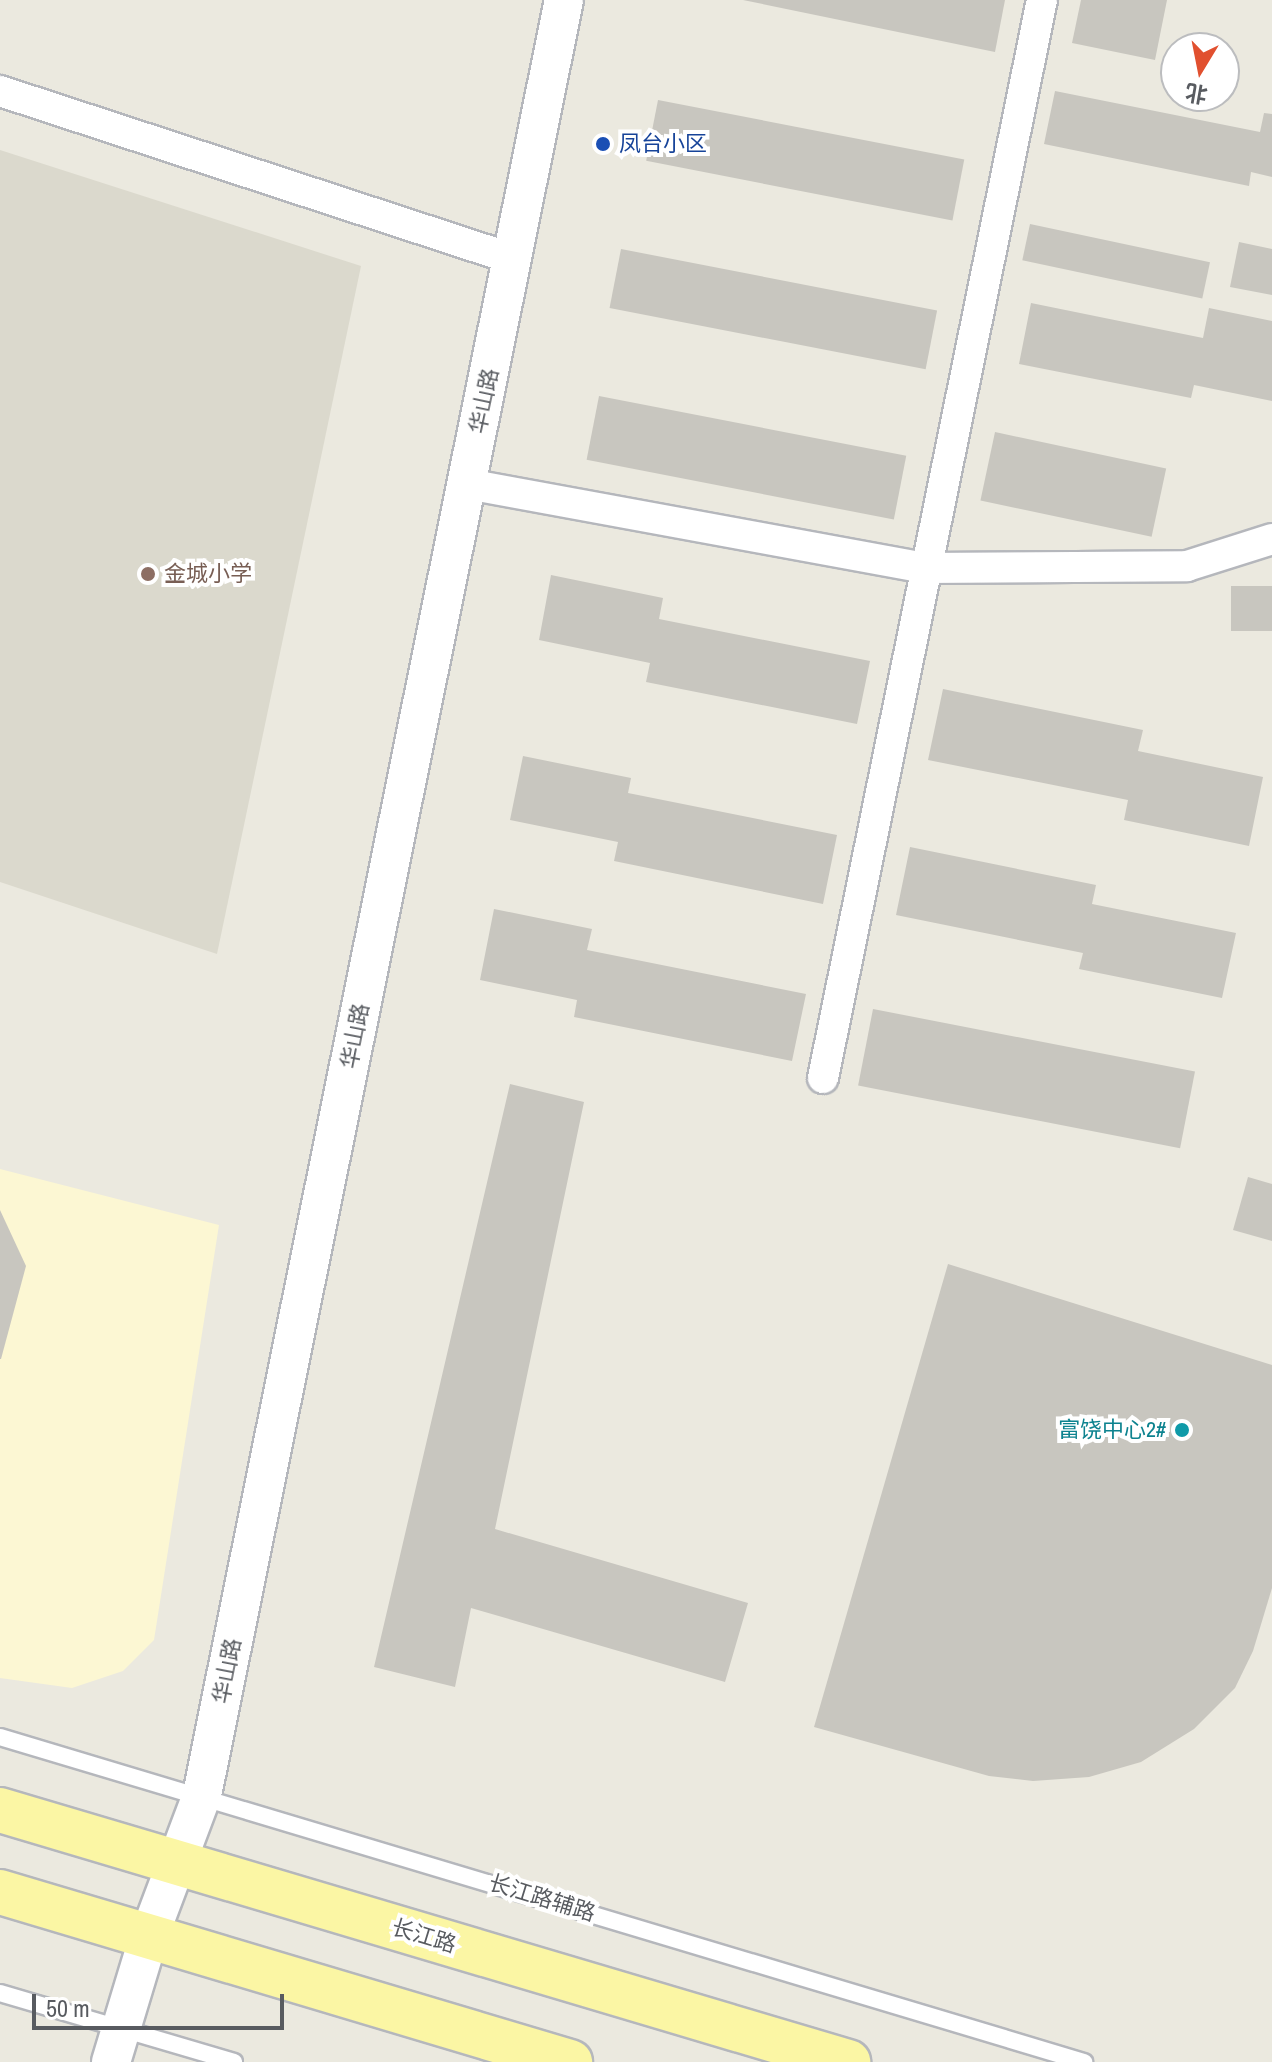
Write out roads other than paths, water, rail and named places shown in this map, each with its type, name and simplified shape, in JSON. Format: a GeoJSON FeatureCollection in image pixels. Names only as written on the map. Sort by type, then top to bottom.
{"type":"FeatureCollection","features":[{"type":"Feature","properties":{"kind":"main road","name":"长江路"},"geometry":{"type":"LineString","coordinates":[[0,1810],[848,2062]]}},
{"type":"Feature","properties":{"kind":"main road"},"geometry":{"type":"LineString","coordinates":[[0,1892],[570,2062]]}},
{"type":"Feature","properties":{"kind":"street","name":"华山路"},"geometry":{"type":"LineString","coordinates":[[116,2045],[149,1936],[180,1863],[202,1795],[564,0]]}},
{"type":"Feature","properties":{"kind":"street"},"geometry":{"type":"LineString","coordinates":[[823,1078],[1042,0]]}},
{"type":"Feature","properties":{"kind":"street"},"geometry":{"type":"LineString","coordinates":[[0,91],[513,259]]}},
{"type":"Feature","properties":{"kind":"street"},"geometry":{"type":"LineString","coordinates":[[467,484],[925,568],[1187,566],[1272,539]]}},
{"type":"Feature","properties":{"kind":"lane","name":"长江路辅路"},"geometry":{"type":"LineString","coordinates":[[0,1737],[202,1795],[1084,2062]]}},
{"type":"Feature","properties":{"kind":"lane"},"geometry":{"type":"LineString","coordinates":[[0,1993],[116,2045],[234,2062]]}},
{"type":"Feature","properties":{"kind":"place","name":"凤台小区"},"geometry":{"type":"Point","coordinates":[603,144]}},
{"type":"Feature","properties":{"kind":"place","name":"金城小学"},"geometry":{"type":"Point","coordinates":[148,574]}},
{"type":"Feature","properties":{"kind":"place","name":"富饶中心2#"},"geometry":{"type":"Point","coordinates":[1182,1430]}}]}
